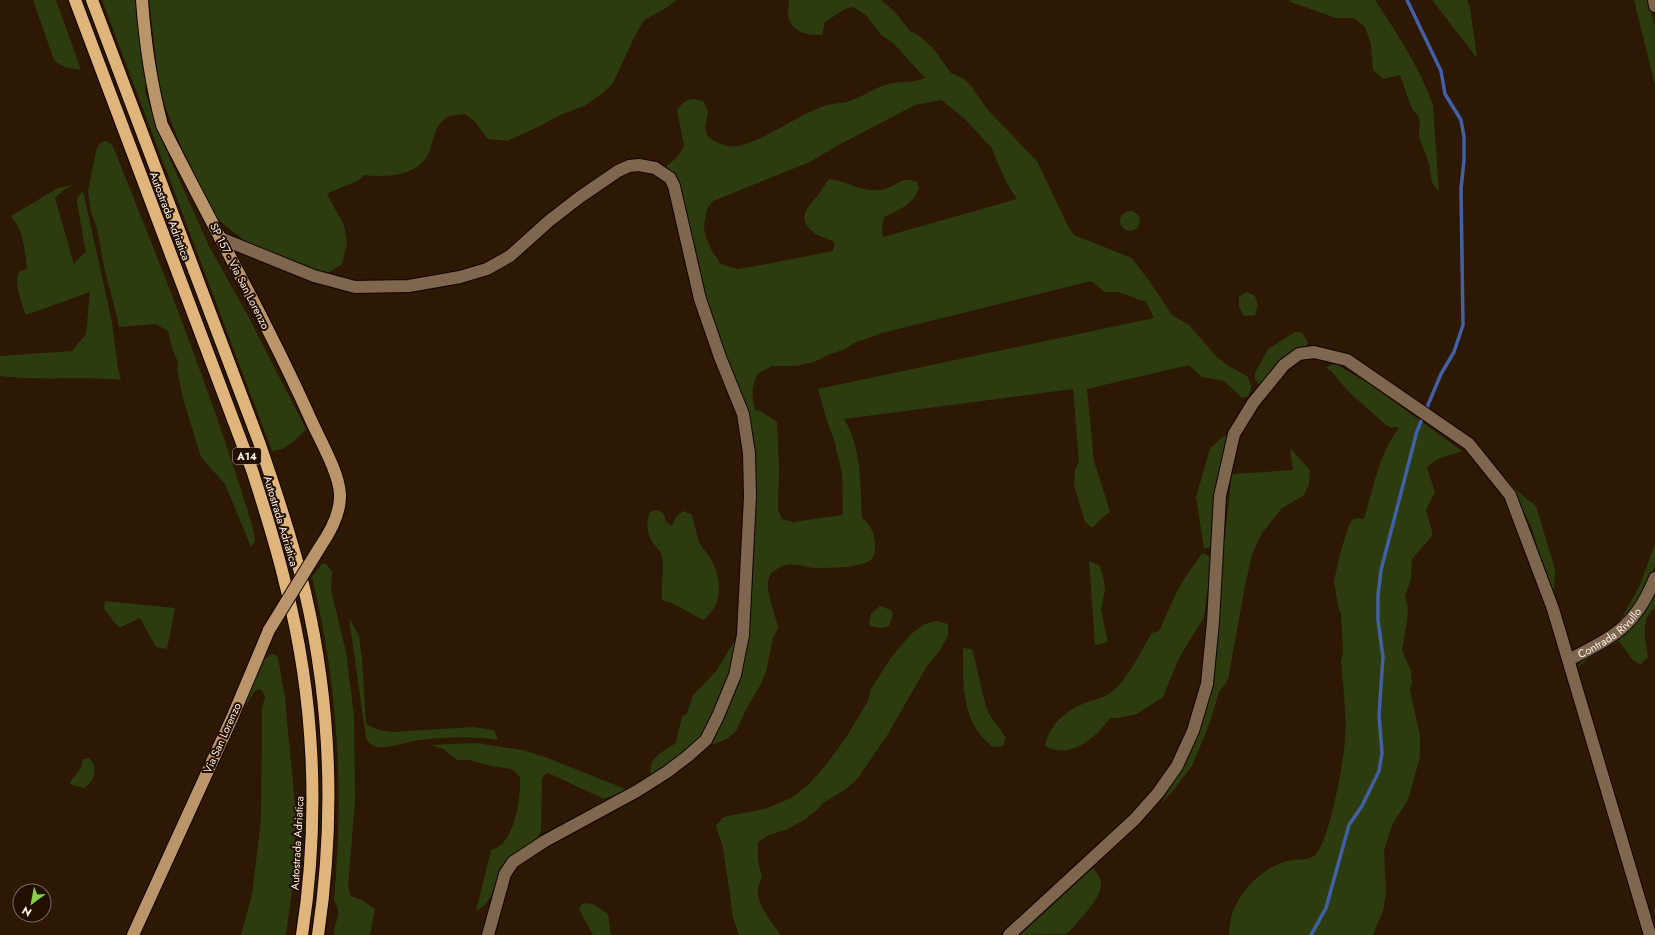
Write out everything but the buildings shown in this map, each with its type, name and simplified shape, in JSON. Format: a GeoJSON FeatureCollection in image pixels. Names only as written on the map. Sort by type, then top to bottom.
{"type":"FeatureCollection","features":[{"type":"Feature","properties":{"kind":"highway","name":"Autostrada Adriatica"},"geometry":{"type":"LineString","coordinates":[[75,0],[249,462],[272,532],[286,584],[300,650],[311,762],[311,857],[302,935]]}},
{"type":"Feature","properties":{"kind":"highway","name":"Autostrada Adriatica"},"geometry":{"type":"LineString","coordinates":[[92,0],[259,442],[280,504],[305,593],[320,674],[328,760],[328,825],[326,865],[318,935]]}},
{"type":"Feature","properties":{"kind":"main road","name":"SP 157 - Via San Lorenzo"},"geometry":{"type":"LineString","coordinates":[[142,0],[144,28],[154,94],[162,125],[295,384],[334,471],[340,493],[339,505],[330,532],[320,547]]}},
{"type":"Feature","properties":{"kind":"main road","name":"Via San Lorenzo"},"geometry":{"type":"LineString","coordinates":[[133,935],[232,718],[269,630],[320,547]]}},
{"type":"Feature","properties":{"kind":"street"},"geometry":{"type":"LineString","coordinates":[[1654,0],[1655,6]]}},
{"type":"Feature","properties":{"kind":"street"},"geometry":{"type":"LineString","coordinates":[[220,238],[314,276],[355,287],[408,286],[460,277],[487,269],[510,256],[549,221],[580,197],[618,171],[629,166],[639,165],[655,168],[670,178],[674,186],[700,298],[720,357],[743,414],[749,453],[750,496],[743,635],[735,675],[706,740],[688,756],[640,789],[545,840],[513,862],[505,874],[488,935]]}},
{"type":"Feature","properties":{"kind":"street"},"geometry":{"type":"LineString","coordinates":[[1009,935],[1135,819],[1158,793],[1177,766],[1193,731],[1207,684],[1213,622],[1220,496],[1234,434],[1252,403],[1284,365],[1299,354],[1314,352],[1347,360],[1469,444],[1510,495],[1553,609],[1650,935]]}},
{"type":"Feature","properties":{"kind":"street","name":"Contrada Rivullo"},"geometry":{"type":"LineString","coordinates":[[1569,660],[1611,637],[1626,625],[1646,598],[1655,578]]}},
{"type":"Feature","properties":{"kind":"green space"},"geometry":{"type":"Polygon","coordinates":[[[33,0],[56,0],[81,70],[66,67],[54,60],[33,0]]]}},
{"type":"Feature","properties":{"kind":"green space"},"geometry":{"type":"Polygon","coordinates":[[[102,0],[137,0],[146,80],[145,91],[156,125],[209,246],[247,314],[306,429],[295,441],[282,449],[272,451],[102,0]]]}},
{"type":"Feature","properties":{"kind":"green space"},"geometry":{"type":"Polygon","coordinates":[[[149,0],[677,0],[644,20],[613,83],[603,93],[584,106],[560,115],[507,141],[488,139],[475,122],[465,114],[449,116],[443,120],[437,128],[426,159],[419,165],[411,170],[393,175],[364,175],[353,183],[327,194],[344,225],[347,244],[342,264],[325,275],[246,242],[216,218],[180,144],[165,106],[158,79],[149,0]]]}},
{"type":"Feature","properties":{"kind":"green space"},"geometry":{"type":"Polygon","coordinates":[[[789,0],[881,0],[894,11],[910,31],[918,35],[933,48],[951,73],[964,79],[971,86],[988,110],[1037,161],[1068,226],[1074,235],[1132,258],[1172,315],[1189,325],[1216,356],[1227,365],[1247,376],[1251,384],[1251,390],[1248,396],[1242,398],[1224,381],[1202,377],[1189,365],[1087,389],[1094,461],[1110,511],[1092,528],[1085,522],[1074,485],[1075,469],[1079,462],[1073,389],[844,419],[850,430],[857,454],[862,518],[868,524],[873,533],[875,545],[874,556],[868,562],[853,566],[815,568],[791,564],[782,566],[771,573],[768,581],[768,587],[778,628],[773,638],[766,672],[736,731],[728,738],[713,745],[712,736],[748,637],[753,575],[755,513],[754,472],[723,360],[665,168],[679,155],[684,146],[677,110],[683,103],[692,99],[704,102],[708,112],[705,128],[708,137],[724,145],[737,146],[763,137],[803,115],[824,106],[850,101],[884,85],[916,81],[925,78],[893,43],[881,35],[867,16],[853,7],[845,9],[825,22],[822,35],[812,35],[798,31],[791,24],[788,14],[789,0]],[[941,100],[915,105],[833,148],[810,162],[713,201],[707,209],[704,226],[705,235],[712,251],[721,264],[737,269],[833,251],[835,243],[813,232],[805,222],[804,217],[808,208],[829,179],[860,188],[873,190],[885,189],[907,180],[917,182],[919,188],[913,199],[905,206],[884,217],[882,227],[883,237],[1017,199],[1007,184],[991,147],[963,117],[941,100]],[[1091,281],[882,333],[854,343],[845,349],[814,362],[796,366],[772,366],[757,374],[753,392],[755,410],[762,412],[777,422],[779,468],[778,510],[782,519],[793,522],[843,515],[842,473],[834,440],[818,389],[1154,318],[1146,302],[1118,292],[1105,292],[1091,281]]]}},
{"type":"Feature","properties":{"kind":"green space"},"geometry":{"type":"Polygon","coordinates":[[[1375,0],[1415,64],[1433,105],[1439,192],[1432,183],[1429,163],[1419,137],[1420,124],[1418,116],[1412,109],[1400,75],[1383,79],[1373,70],[1371,44],[1365,27],[1354,18],[1336,18],[1288,1],[1375,0]]]}},
{"type":"Feature","properties":{"kind":"green space"},"geometry":{"type":"Polygon","coordinates":[[[1432,0],[1467,0],[1470,7],[1477,58],[1432,0]]]}},
{"type":"Feature","properties":{"kind":"green space"},"geometry":{"type":"Polygon","coordinates":[[[1634,0],[1648,0],[1655,27],[1655,85],[1634,0]]]}},
{"type":"Feature","properties":{"kind":"green space"},"geometry":{"type":"Polygon","coordinates":[[[105,141],[112,144],[204,382],[238,479],[253,528],[255,541],[251,547],[225,484],[201,457],[184,402],[177,370],[178,362],[172,348],[168,331],[155,324],[119,327],[104,267],[97,228],[90,209],[88,191],[96,151],[99,144],[105,141]]]}},
{"type":"Feature","properties":{"kind":"green space"},"geometry":{"type":"Polygon","coordinates":[[[74,185],[65,189],[55,198],[74,264],[84,253],[86,254],[77,203],[77,198],[83,191],[112,322],[118,369],[121,380],[0,376],[0,356],[72,351],[86,334],[90,292],[26,315],[17,281],[18,274],[21,271],[27,270],[24,249],[19,228],[11,216],[58,188],[74,185]]]}},
{"type":"Feature","properties":{"kind":"green space"},"geometry":{"type":"Polygon","coordinates":[[[1130,211],[1137,214],[1140,221],[1137,228],[1130,231],[1123,228],[1120,221],[1123,214],[1130,211]]]}},
{"type":"Feature","properties":{"kind":"green space"},"geometry":{"type":"Polygon","coordinates":[[[1247,292],[1255,296],[1258,306],[1255,315],[1244,316],[1239,307],[1239,297],[1247,292]]]}},
{"type":"Feature","properties":{"kind":"green space"},"geometry":{"type":"Polygon","coordinates":[[[1295,332],[1302,333],[1308,342],[1305,350],[1262,388],[1255,379],[1255,373],[1268,349],[1295,332]]]}},
{"type":"Feature","properties":{"kind":"green space"},"geometry":{"type":"Polygon","coordinates":[[[1336,364],[1371,385],[1462,451],[1438,459],[1427,468],[1435,492],[1426,510],[1432,536],[1412,559],[1411,579],[1405,596],[1408,608],[1402,650],[1411,671],[1412,682],[1410,690],[1420,736],[1420,757],[1408,800],[1393,823],[1384,850],[1386,894],[1383,911],[1373,935],[1229,935],[1233,911],[1242,894],[1254,880],[1278,864],[1287,861],[1311,858],[1320,849],[1330,820],[1339,783],[1344,750],[1346,720],[1341,661],[1343,652],[1341,613],[1338,607],[1334,581],[1348,528],[1352,520],[1358,518],[1364,519],[1386,449],[1399,428],[1392,428],[1386,425],[1349,392],[1331,371],[1326,368],[1330,365],[1336,364]]]}},
{"type":"Feature","properties":{"kind":"green space"},"geometry":{"type":"Polygon","coordinates":[[[1227,435],[1215,542],[1210,547],[1204,549],[1196,497],[1210,449],[1221,438],[1227,435]]]}},
{"type":"Feature","properties":{"kind":"green space"},"geometry":{"type":"Polygon","coordinates":[[[1290,448],[1310,470],[1309,485],[1303,496],[1282,508],[1262,533],[1252,554],[1228,680],[1219,692],[1209,725],[1192,766],[1160,805],[1175,780],[1191,748],[1217,603],[1232,474],[1293,470],[1290,448]]]}},
{"type":"Feature","properties":{"kind":"green space"},"geometry":{"type":"Polygon","coordinates":[[[1503,475],[1516,490],[1536,506],[1555,569],[1554,592],[1559,617],[1531,526],[1503,475]]]}},
{"type":"Feature","properties":{"kind":"green space"},"geometry":{"type":"Polygon","coordinates":[[[656,510],[662,512],[666,522],[672,526],[676,517],[683,511],[691,514],[700,544],[709,556],[717,573],[719,581],[718,598],[710,614],[703,620],[672,603],[662,600],[662,560],[660,553],[651,540],[648,532],[650,512],[656,510]]]}},
{"type":"Feature","properties":{"kind":"green space"},"geometry":{"type":"Polygon","coordinates":[[[1655,544],[1655,565],[1646,587],[1632,611],[1617,626],[1639,587],[1655,544]]]}},
{"type":"Feature","properties":{"kind":"green space"},"geometry":{"type":"Polygon","coordinates":[[[1202,553],[1212,557],[1204,617],[1179,658],[1163,697],[1137,714],[1110,718],[1090,739],[1073,749],[1055,750],[1045,746],[1050,731],[1059,719],[1078,706],[1110,693],[1125,678],[1152,633],[1159,631],[1179,587],[1202,553]]]}},
{"type":"Feature","properties":{"kind":"green space"},"geometry":{"type":"Polygon","coordinates":[[[1089,561],[1099,565],[1103,575],[1105,590],[1101,610],[1108,642],[1095,645],[1089,561]]]}},
{"type":"Feature","properties":{"kind":"green space"},"geometry":{"type":"Polygon","coordinates":[[[325,563],[332,571],[331,590],[346,652],[354,715],[355,801],[348,887],[351,896],[362,900],[375,909],[370,935],[334,935],[338,914],[337,905],[334,900],[338,819],[336,738],[328,657],[312,577],[322,564],[325,563]]]}},
{"type":"Feature","properties":{"kind":"green space"},"geometry":{"type":"Polygon","coordinates":[[[1655,597],[1655,608],[1650,613],[1645,624],[1648,657],[1640,665],[1632,659],[1619,641],[1591,656],[1576,669],[1584,658],[1651,598],[1655,597]]]}},
{"type":"Feature","properties":{"kind":"green space"},"geometry":{"type":"Polygon","coordinates":[[[105,601],[175,608],[167,649],[156,647],[140,618],[119,628],[104,609],[105,601]]]}},
{"type":"Feature","properties":{"kind":"green space"},"geometry":{"type":"Polygon","coordinates":[[[880,606],[891,610],[893,614],[889,626],[883,628],[869,625],[871,614],[880,606]]]}},
{"type":"Feature","properties":{"kind":"green space"},"geometry":{"type":"Polygon","coordinates":[[[349,618],[359,636],[366,724],[379,730],[391,732],[473,727],[494,730],[498,740],[469,737],[431,739],[387,747],[376,747],[368,742],[366,738],[349,618]]]}},
{"type":"Feature","properties":{"kind":"green space"},"geometry":{"type":"Polygon","coordinates":[[[936,621],[948,624],[948,636],[940,650],[927,666],[888,734],[858,778],[846,789],[823,803],[807,818],[788,829],[769,835],[758,842],[758,860],[762,877],[758,888],[758,895],[762,908],[781,935],[739,935],[733,917],[723,847],[716,826],[723,817],[765,809],[791,798],[808,785],[826,765],[847,736],[868,701],[871,689],[892,656],[911,634],[925,624],[936,621]]]}},
{"type":"Feature","properties":{"kind":"green space"},"geometry":{"type":"Polygon","coordinates":[[[736,638],[733,668],[698,745],[652,778],[650,771],[653,761],[660,753],[676,743],[682,716],[687,714],[693,695],[717,670],[736,638]]]}},
{"type":"Feature","properties":{"kind":"green space"},"geometry":{"type":"Polygon","coordinates":[[[963,648],[971,649],[973,652],[986,707],[989,714],[1006,738],[1003,746],[993,747],[983,737],[969,715],[964,689],[963,648]]]}},
{"type":"Feature","properties":{"kind":"green space"},"geometry":{"type":"Polygon","coordinates":[[[273,654],[278,657],[285,698],[296,816],[293,882],[286,935],[241,935],[252,895],[261,820],[262,708],[265,697],[262,690],[258,689],[253,693],[246,706],[251,684],[258,668],[267,657],[273,654]]]}},
{"type":"Feature","properties":{"kind":"green space"},"geometry":{"type":"Polygon","coordinates":[[[476,743],[522,750],[545,757],[628,790],[604,799],[548,773],[545,774],[542,779],[541,831],[536,840],[505,875],[485,905],[476,911],[491,850],[499,846],[506,839],[515,819],[518,808],[520,777],[512,769],[490,766],[470,760],[457,760],[443,749],[431,745],[476,743]]]}},
{"type":"Feature","properties":{"kind":"green space"},"geometry":{"type":"Polygon","coordinates":[[[89,758],[95,770],[91,782],[84,788],[70,784],[80,769],[83,759],[89,758]]]}},
{"type":"Feature","properties":{"kind":"green space"},"geometry":{"type":"Polygon","coordinates":[[[1093,868],[1099,876],[1101,888],[1094,902],[1067,934],[1020,935],[1093,868]]]}},
{"type":"Feature","properties":{"kind":"green space"},"geometry":{"type":"Polygon","coordinates":[[[582,904],[593,904],[608,914],[611,935],[593,935],[579,909],[582,904]]]}},
{"type":"Feature","properties":{"kind":"waterway"},"geometry":{"type":"LineString","coordinates":[[1311,935],[1326,908],[1349,825],[1362,806],[1379,771],[1382,753],[1379,715],[1383,657],[1378,620],[1378,595],[1381,570],[1417,431],[1441,374],[1454,352],[1463,325],[1461,189],[1464,160],[1464,137],[1461,120],[1445,94],[1441,71],[1407,0]]}}]}
